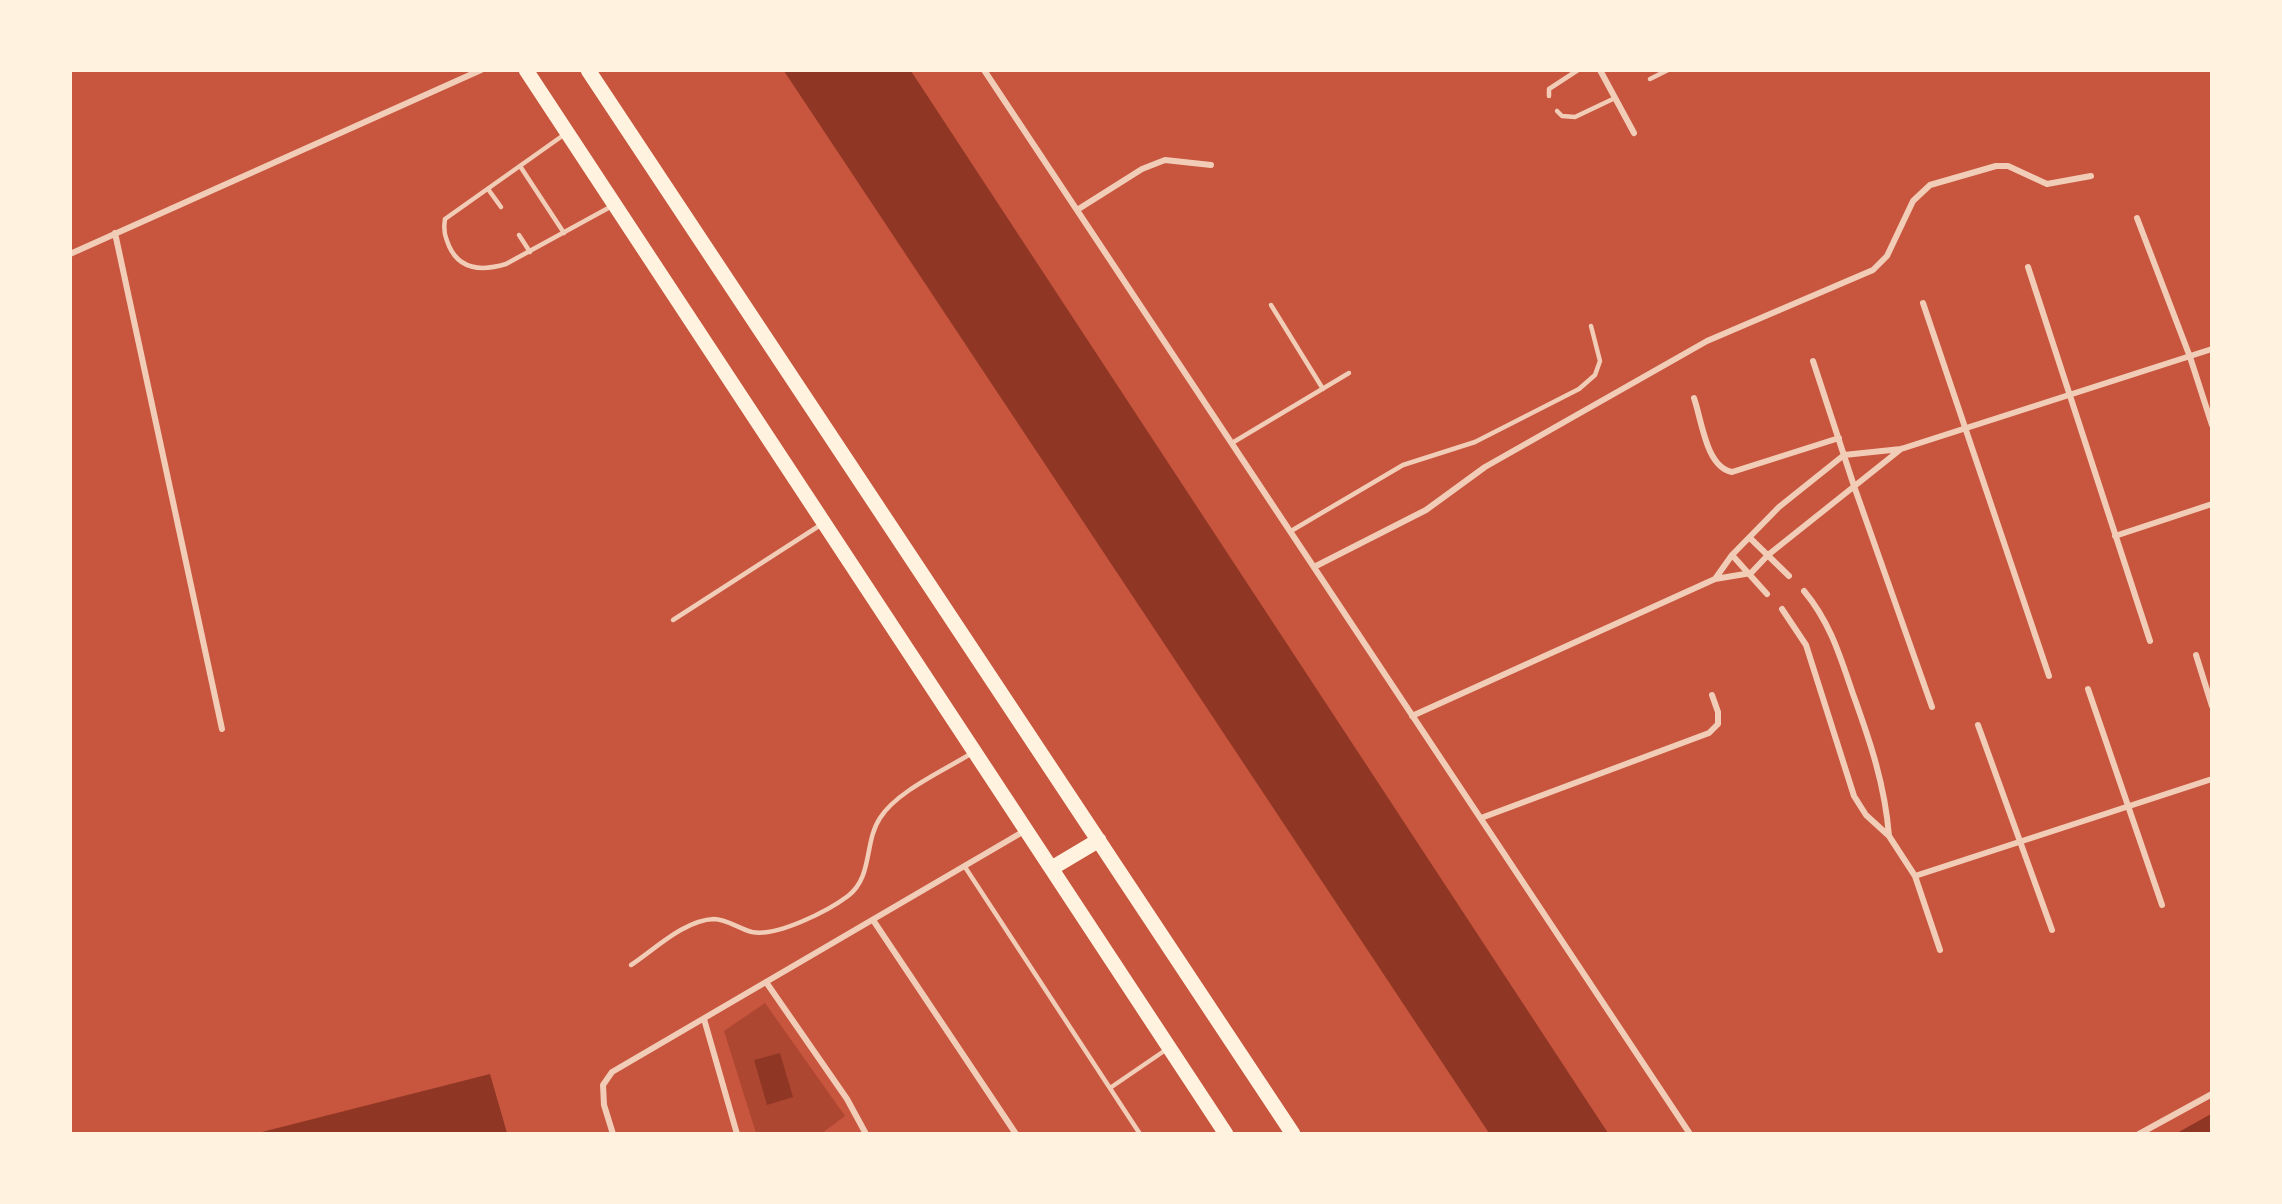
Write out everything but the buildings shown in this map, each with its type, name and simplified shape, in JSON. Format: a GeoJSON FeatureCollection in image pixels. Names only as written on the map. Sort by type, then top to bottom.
{"type":"FeatureCollection","features":[{"type":"Feature","properties":{"kind":"main road"},"geometry":{"type":"LineString","coordinates":[[526,70],[1226,1134]]}},
{"type":"Feature","properties":{"kind":"main road"},"geometry":{"type":"LineString","coordinates":[[588,70],[1293,1134]]}},
{"type":"Feature","properties":{"kind":"main road"},"geometry":{"type":"LineString","coordinates":[[1052,868],[1099,840]]}},
{"type":"Feature","properties":{"kind":"street"},"geometry":{"type":"LineString","coordinates":[[70,254],[481,70]]}},
{"type":"Feature","properties":{"kind":"street"},"geometry":{"type":"LineString","coordinates":[[1600,70],[1634,133]]}},
{"type":"Feature","properties":{"kind":"street"},"geometry":{"type":"LineString","coordinates":[[986,71],[1690,1134]]}},
{"type":"Feature","properties":{"kind":"street"},"geometry":{"type":"LineString","coordinates":[[1077,210],[1142,169],[1165,160],[1211,165]]}},
{"type":"Feature","properties":{"kind":"street"},"geometry":{"type":"LineString","coordinates":[[1314,567],[1426,510],[1485,467],[1707,341],[1874,270],[1887,256],[1913,201],[1930,184],[1996,166],[2008,166],[2047,184],[2091,176]]}},
{"type":"Feature","properties":{"kind":"street"},"geometry":{"type":"LineString","coordinates":[[2137,218],[2190,357],[2211,424]]}},
{"type":"Feature","properties":{"kind":"street"},"geometry":{"type":"LineString","coordinates":[[115,233],[222,729]]}},
{"type":"Feature","properties":{"kind":"street"},"geometry":{"type":"LineString","coordinates":[[2028,267],[2150,641]]}},
{"type":"Feature","properties":{"kind":"street"},"geometry":{"type":"LineString","coordinates":[[1923,303],[2049,676]]}},
{"type":"Feature","properties":{"kind":"street"},"geometry":{"type":"LineString","coordinates":[[1715,579],[1732,555],[1779,507],[1844,455],[1901,449],[2211,349]]}},
{"type":"Feature","properties":{"kind":"street"},"geometry":{"type":"LineString","coordinates":[[1813,361],[1854,486],[1932,707]]}},
{"type":"Feature","properties":{"kind":"street"},"geometry":{"type":"LineString","coordinates":[[1694,398],[1714,460],[1723,470],[1732,472],[1839,438]]}},
{"type":"Feature","properties":{"kind":"street"},"geometry":{"type":"LineString","coordinates":[[1412,716],[1715,579],[1751,573],[1767,555],[1901,449]]}},
{"type":"Feature","properties":{"kind":"street"},"geometry":{"type":"LineString","coordinates":[[2115,536],[2211,504]]}},
{"type":"Feature","properties":{"kind":"street"},"geometry":{"type":"LineString","coordinates":[[1750,538],[1789,576]]}},
{"type":"Feature","properties":{"kind":"street"},"geometry":{"type":"LineString","coordinates":[[1732,555],[1751,573],[1767,594]]}},
{"type":"Feature","properties":{"kind":"street"},"geometry":{"type":"LineString","coordinates":[[1804,591],[1821,611],[1833,635],[1876,759],[1886,798],[1889,836]]}},
{"type":"Feature","properties":{"kind":"street"},"geometry":{"type":"LineString","coordinates":[[1782,609],[1806,645],[1854,796],[1866,815],[1889,836],[1915,876],[1940,951]]}},
{"type":"Feature","properties":{"kind":"street"},"geometry":{"type":"LineString","coordinates":[[2196,654],[2211,706]]}},
{"type":"Feature","properties":{"kind":"street"},"geometry":{"type":"LineString","coordinates":[[2088,689],[2162,905]]}},
{"type":"Feature","properties":{"kind":"street"},"geometry":{"type":"LineString","coordinates":[[1481,818],[1709,733],[1718,724],[1718,712],[1712,695]]}},
{"type":"Feature","properties":{"kind":"street"},"geometry":{"type":"LineString","coordinates":[[1978,725],[2052,930]]}},
{"type":"Feature","properties":{"kind":"street"},"geometry":{"type":"LineString","coordinates":[[1915,876],[2211,778]]}},
{"type":"Feature","properties":{"kind":"street"},"geometry":{"type":"LineString","coordinates":[[613,1134],[604,1105],[603,1085],[612,1072],[1027,830]]}},
{"type":"Feature","properties":{"kind":"street"},"geometry":{"type":"LineString","coordinates":[[873,920],[1016,1134]]}},
{"type":"Feature","properties":{"kind":"street"},"geometry":{"type":"LineString","coordinates":[[766,982],[848,1100],[866,1134]]}},
{"type":"Feature","properties":{"kind":"street"},"geometry":{"type":"LineString","coordinates":[[704,1019],[737,1134]]}},
{"type":"Feature","properties":{"kind":"street"},"geometry":{"type":"LineString","coordinates":[[2139,1134],[2211,1094]]}},
{"type":"Feature","properties":{"kind":"lane"},"geometry":{"type":"LineString","coordinates":[[1549,96],[1549,89],[1553,84],[1578,70]]}},
{"type":"Feature","properties":{"kind":"lane"},"geometry":{"type":"LineString","coordinates":[[1650,79],[1668,70]]}},
{"type":"Feature","properties":{"kind":"lane"},"geometry":{"type":"LineString","coordinates":[[1557,111],[1562,116],[1575,117],[1615,98]]}},
{"type":"Feature","properties":{"kind":"lane"},"geometry":{"type":"LineString","coordinates":[[567,133],[445,219],[444,235],[454,257],[462,265],[494,268],[530,252],[614,205]]}},
{"type":"Feature","properties":{"kind":"lane"},"geometry":{"type":"LineString","coordinates":[[520,166],[564,233]]}},
{"type":"Feature","properties":{"kind":"lane"},"geometry":{"type":"LineString","coordinates":[[488,189],[501,207]]}},
{"type":"Feature","properties":{"kind":"lane"},"geometry":{"type":"LineString","coordinates":[[519,235],[530,252]]}},
{"type":"Feature","properties":{"kind":"lane"},"geometry":{"type":"LineString","coordinates":[[1271,306],[1323,389]]}},
{"type":"Feature","properties":{"kind":"lane"},"geometry":{"type":"LineString","coordinates":[[1291,531],[1403,465],[1475,442],[1579,389],[1595,375],[1600,361],[1591,326]]}},
{"type":"Feature","properties":{"kind":"lane"},"geometry":{"type":"LineString","coordinates":[[1232,443],[1349,373]]}},
{"type":"Feature","properties":{"kind":"lane"},"geometry":{"type":"LineString","coordinates":[[673,620],[825,522]]}},
{"type":"Feature","properties":{"kind":"lane"},"geometry":{"type":"LineString","coordinates":[[631,965],[693,924],[715,919],[753,932],[771,933],[788,927],[849,896],[861,882],[871,834],[893,801],[975,752]]}},
{"type":"Feature","properties":{"kind":"lane"},"geometry":{"type":"LineString","coordinates":[[965,867],[1140,1134]]}},
{"type":"Feature","properties":{"kind":"lane"},"geometry":{"type":"LineString","coordinates":[[1110,1088],[1170,1048]]}},
{"type":"Feature","properties":{"kind":"shaded area"},"geometry":{"type":"Polygon","coordinates":[[[784,71],[911,71],[1608,1133],[1489,1133],[784,71]]]}},
{"type":"Feature","properties":{"kind":"shaded area"},"geometry":{"type":"Polygon","coordinates":[[[765,1003],[845,1116],[822,1133],[756,1133],[724,1031],[765,1003]]]}},
{"type":"Feature","properties":{"kind":"shaded area"},"geometry":{"type":"Polygon","coordinates":[[[780,1053],[793,1097],[767,1105],[754,1060],[780,1053]]]}},
{"type":"Feature","properties":{"kind":"shaded area"},"geometry":{"type":"Polygon","coordinates":[[[490,1074],[507,1133],[258,1133],[490,1074]]]}},
{"type":"Feature","properties":{"kind":"shaded area"},"geometry":{"type":"Polygon","coordinates":[[[2211,1114],[2211,1133],[2177,1133],[2211,1114]]]}}]}
